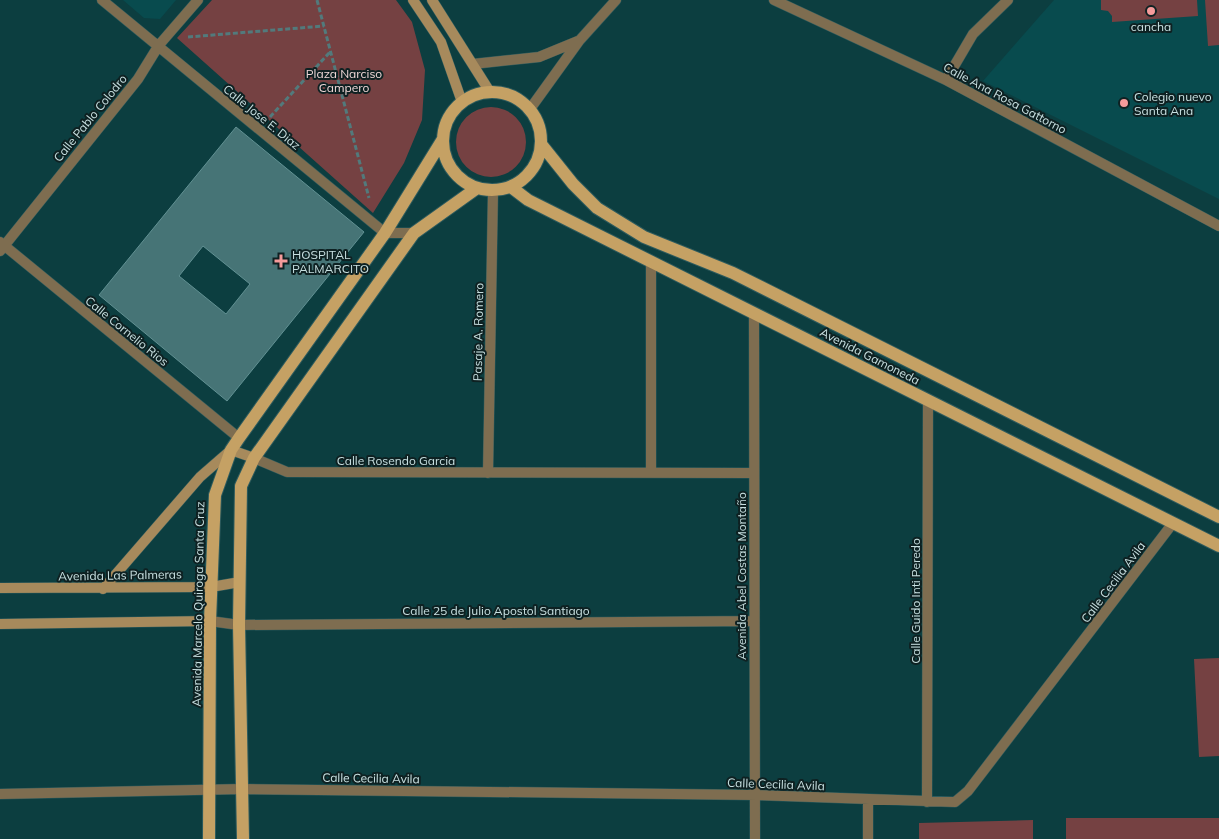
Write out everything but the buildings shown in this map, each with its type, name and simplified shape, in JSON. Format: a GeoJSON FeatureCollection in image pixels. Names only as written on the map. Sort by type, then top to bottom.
{"type":"FeatureCollection","features":[{"type":"Feature","properties":{"kind":"main road"},"geometry":{"type":"LineString","coordinates":[[490,92],[512,96],[530,109],[536,120],[541,144],[532,170],[523,180],[511,187],[493,191],[478,188],[463,181],[452,170],[445,155],[443,139],[446,125],[452,112],[462,102],[475,95],[490,92]]}},
{"type":"Feature","properties":{"kind":"main road","name":"Avenida Marcelo Quiroga Santa Cruz"},"geometry":{"type":"LineString","coordinates":[[209,839],[210,621],[215,495],[231,450],[238,438],[385,234],[443,139]]}},
{"type":"Feature","properties":{"kind":"main road","name":"Avenida Gamoneda"},"geometry":{"type":"LineString","coordinates":[[541,144],[573,184],[597,208],[644,237],[733,273],[1219,517]]}},
{"type":"Feature","properties":{"kind":"main road","name":"Avenida Gamoneda"},"geometry":{"type":"LineString","coordinates":[[511,187],[528,200],[1219,546]]}},
{"type":"Feature","properties":{"kind":"main road"},"geometry":{"type":"LineString","coordinates":[[243,839],[239,625],[241,486],[254,458],[414,233],[478,188]]}},
{"type":"Feature","properties":{"kind":"street","name":"Calle Jose E. Diaz"},"geometry":{"type":"LineString","coordinates":[[102,0],[159,45],[195,78],[385,234]]}},
{"type":"Feature","properties":{"kind":"street","name":"Calle Pablo Colodro"},"geometry":{"type":"LineString","coordinates":[[1,246],[138,79],[159,45],[198,0]]}},
{"type":"Feature","properties":{"kind":"street"},"geometry":{"type":"LineString","coordinates":[[413,0],[441,42],[462,102]]}},
{"type":"Feature","properties":{"kind":"street"},"geometry":{"type":"LineString","coordinates":[[432,0],[490,92]]}},
{"type":"Feature","properties":{"kind":"street"},"geometry":{"type":"LineString","coordinates":[[530,109],[579,40],[616,0]]}},
{"type":"Feature","properties":{"kind":"street","name":"Calle Ana Rosa Gattorno"},"geometry":{"type":"LineString","coordinates":[[774,0],[946,80],[1219,226]]}},
{"type":"Feature","properties":{"kind":"street"},"geometry":{"type":"LineString","coordinates":[[946,80],[973,34],[1008,0]]}},
{"type":"Feature","properties":{"kind":"street"},"geometry":{"type":"LineString","coordinates":[[473,64],[539,57],[579,40]]}},
{"type":"Feature","properties":{"kind":"street","name":"Pasaje A. Romero"},"geometry":{"type":"LineString","coordinates":[[488,473],[493,191]]}},
{"type":"Feature","properties":{"kind":"street"},"geometry":{"type":"LineString","coordinates":[[385,234],[414,233]]}},
{"type":"Feature","properties":{"kind":"street","name":"Calle Cornelio Rios"},"geometry":{"type":"LineString","coordinates":[[1,246],[238,438]]}},
{"type":"Feature","properties":{"kind":"street"},"geometry":{"type":"LineString","coordinates":[[650,472],[651,261]]}},
{"type":"Feature","properties":{"kind":"street","name":"Avenida Abel Costas Montaño"},"geometry":{"type":"LineString","coordinates":[[754,313],[755,839]]}},
{"type":"Feature","properties":{"kind":"street","name":"Calle Guido Inti Peredo"},"geometry":{"type":"LineString","coordinates":[[927,802],[928,400]]}},
{"type":"Feature","properties":{"kind":"street"},"geometry":{"type":"LineString","coordinates":[[103,589],[200,478],[231,450]]}},
{"type":"Feature","properties":{"kind":"street","name":"Calle Rosendo Garcia"},"geometry":{"type":"LineString","coordinates":[[231,450],[287,472],[754,473]]}},
{"type":"Feature","properties":{"kind":"street","name":"Calle Cecilia Avila"},"geometry":{"type":"LineString","coordinates":[[0,794],[243,789],[755,795],[955,802],[968,791],[1173,523]]}},
{"type":"Feature","properties":{"kind":"street","name":"Avenida Las Palmeras"},"geometry":{"type":"LineString","coordinates":[[0,588],[103,589],[211,586],[240,582]]}},
{"type":"Feature","properties":{"kind":"street"},"geometry":{"type":"LineString","coordinates":[[0,624],[210,621]]}},
{"type":"Feature","properties":{"kind":"street","name":"Calle 25 de Julio Apostol Santiago"},"geometry":{"type":"LineString","coordinates":[[210,621],[239,625],[754,621]]}},
{"type":"Feature","properties":{"kind":"street"},"geometry":{"type":"LineString","coordinates":[[868,800],[868,839]]}},
{"type":"Feature","properties":{"kind":"path"},"geometry":{"type":"LineString","coordinates":[[317,0],[371,204]]}},
{"type":"Feature","properties":{"kind":"path"},"geometry":{"type":"LineString","coordinates":[[187,37],[324,26]]}},
{"type":"Feature","properties":{"kind":"path"},"geometry":{"type":"LineString","coordinates":[[268,119],[331,51]]}},
{"type":"Feature","properties":{"kind":"shaded area"},"geometry":{"type":"Polygon","coordinates":[[[123,0],[176,0],[160,19],[144,18],[123,0]]]}},
{"type":"Feature","properties":{"kind":"shaded area","name":"Colegio nuevo Santa Ana"},"geometry":{"type":"Polygon","coordinates":[[[1054,0],[1219,0],[1219,199],[983,81],[1054,0]]]}},
{"type":"Feature","properties":{"kind":"green space","name":"Plaza Narciso Campero"},"geometry":{"type":"Polygon","coordinates":[[[212,0],[396,0],[412,22],[425,70],[422,120],[404,163],[373,213],[177,38],[212,0]]]}},
{"type":"Feature","properties":{"kind":"green space","name":"cancha"},"geometry":{"type":"Polygon","coordinates":[[[1101,0],[1197,0],[1198,16],[1112,22],[1112,16],[1108,11],[1101,10],[1101,0]]]}},
{"type":"Feature","properties":{"kind":"green space","name":"cancha"},"geometry":{"type":"Polygon","coordinates":[[[1205,0],[1219,0],[1219,45],[1208,46],[1205,0]]]}},
{"type":"Feature","properties":{"kind":"green space"},"geometry":{"type":"Polygon","coordinates":[[[491,107],[504,110],[516,117],[523,129],[526,142],[523,155],[516,167],[504,174],[491,177],[478,174],[466,167],[459,155],[456,142],[459,129],[466,117],[478,110],[491,107]]]}},
{"type":"Feature","properties":{"kind":"green space"},"geometry":{"type":"Polygon","coordinates":[[[1219,658],[1219,756],[1199,757],[1194,659],[1219,658]]]}},
{"type":"Feature","properties":{"kind":"green space"},"geometry":{"type":"Polygon","coordinates":[[[1066,818],[1219,818],[1219,839],[1066,839],[1066,818]]]}},
{"type":"Feature","properties":{"kind":"green space"},"geometry":{"type":"Polygon","coordinates":[[[1033,820],[1033,839],[919,839],[919,823],[1033,820]]]}},
{"type":"Feature","properties":{"kind":"place","name":"cancha"},"geometry":{"type":"Point","coordinates":[1151,11]}},
{"type":"Feature","properties":{"kind":"place","name":"Colegio nuevo Santa Ana"},"geometry":{"type":"Point","coordinates":[1124,103]}},
{"type":"Feature","properties":{"kind":"place","name":"HOSPITAL PALMARCITO"},"geometry":{"type":"Point","coordinates":[281,261]}}]}
